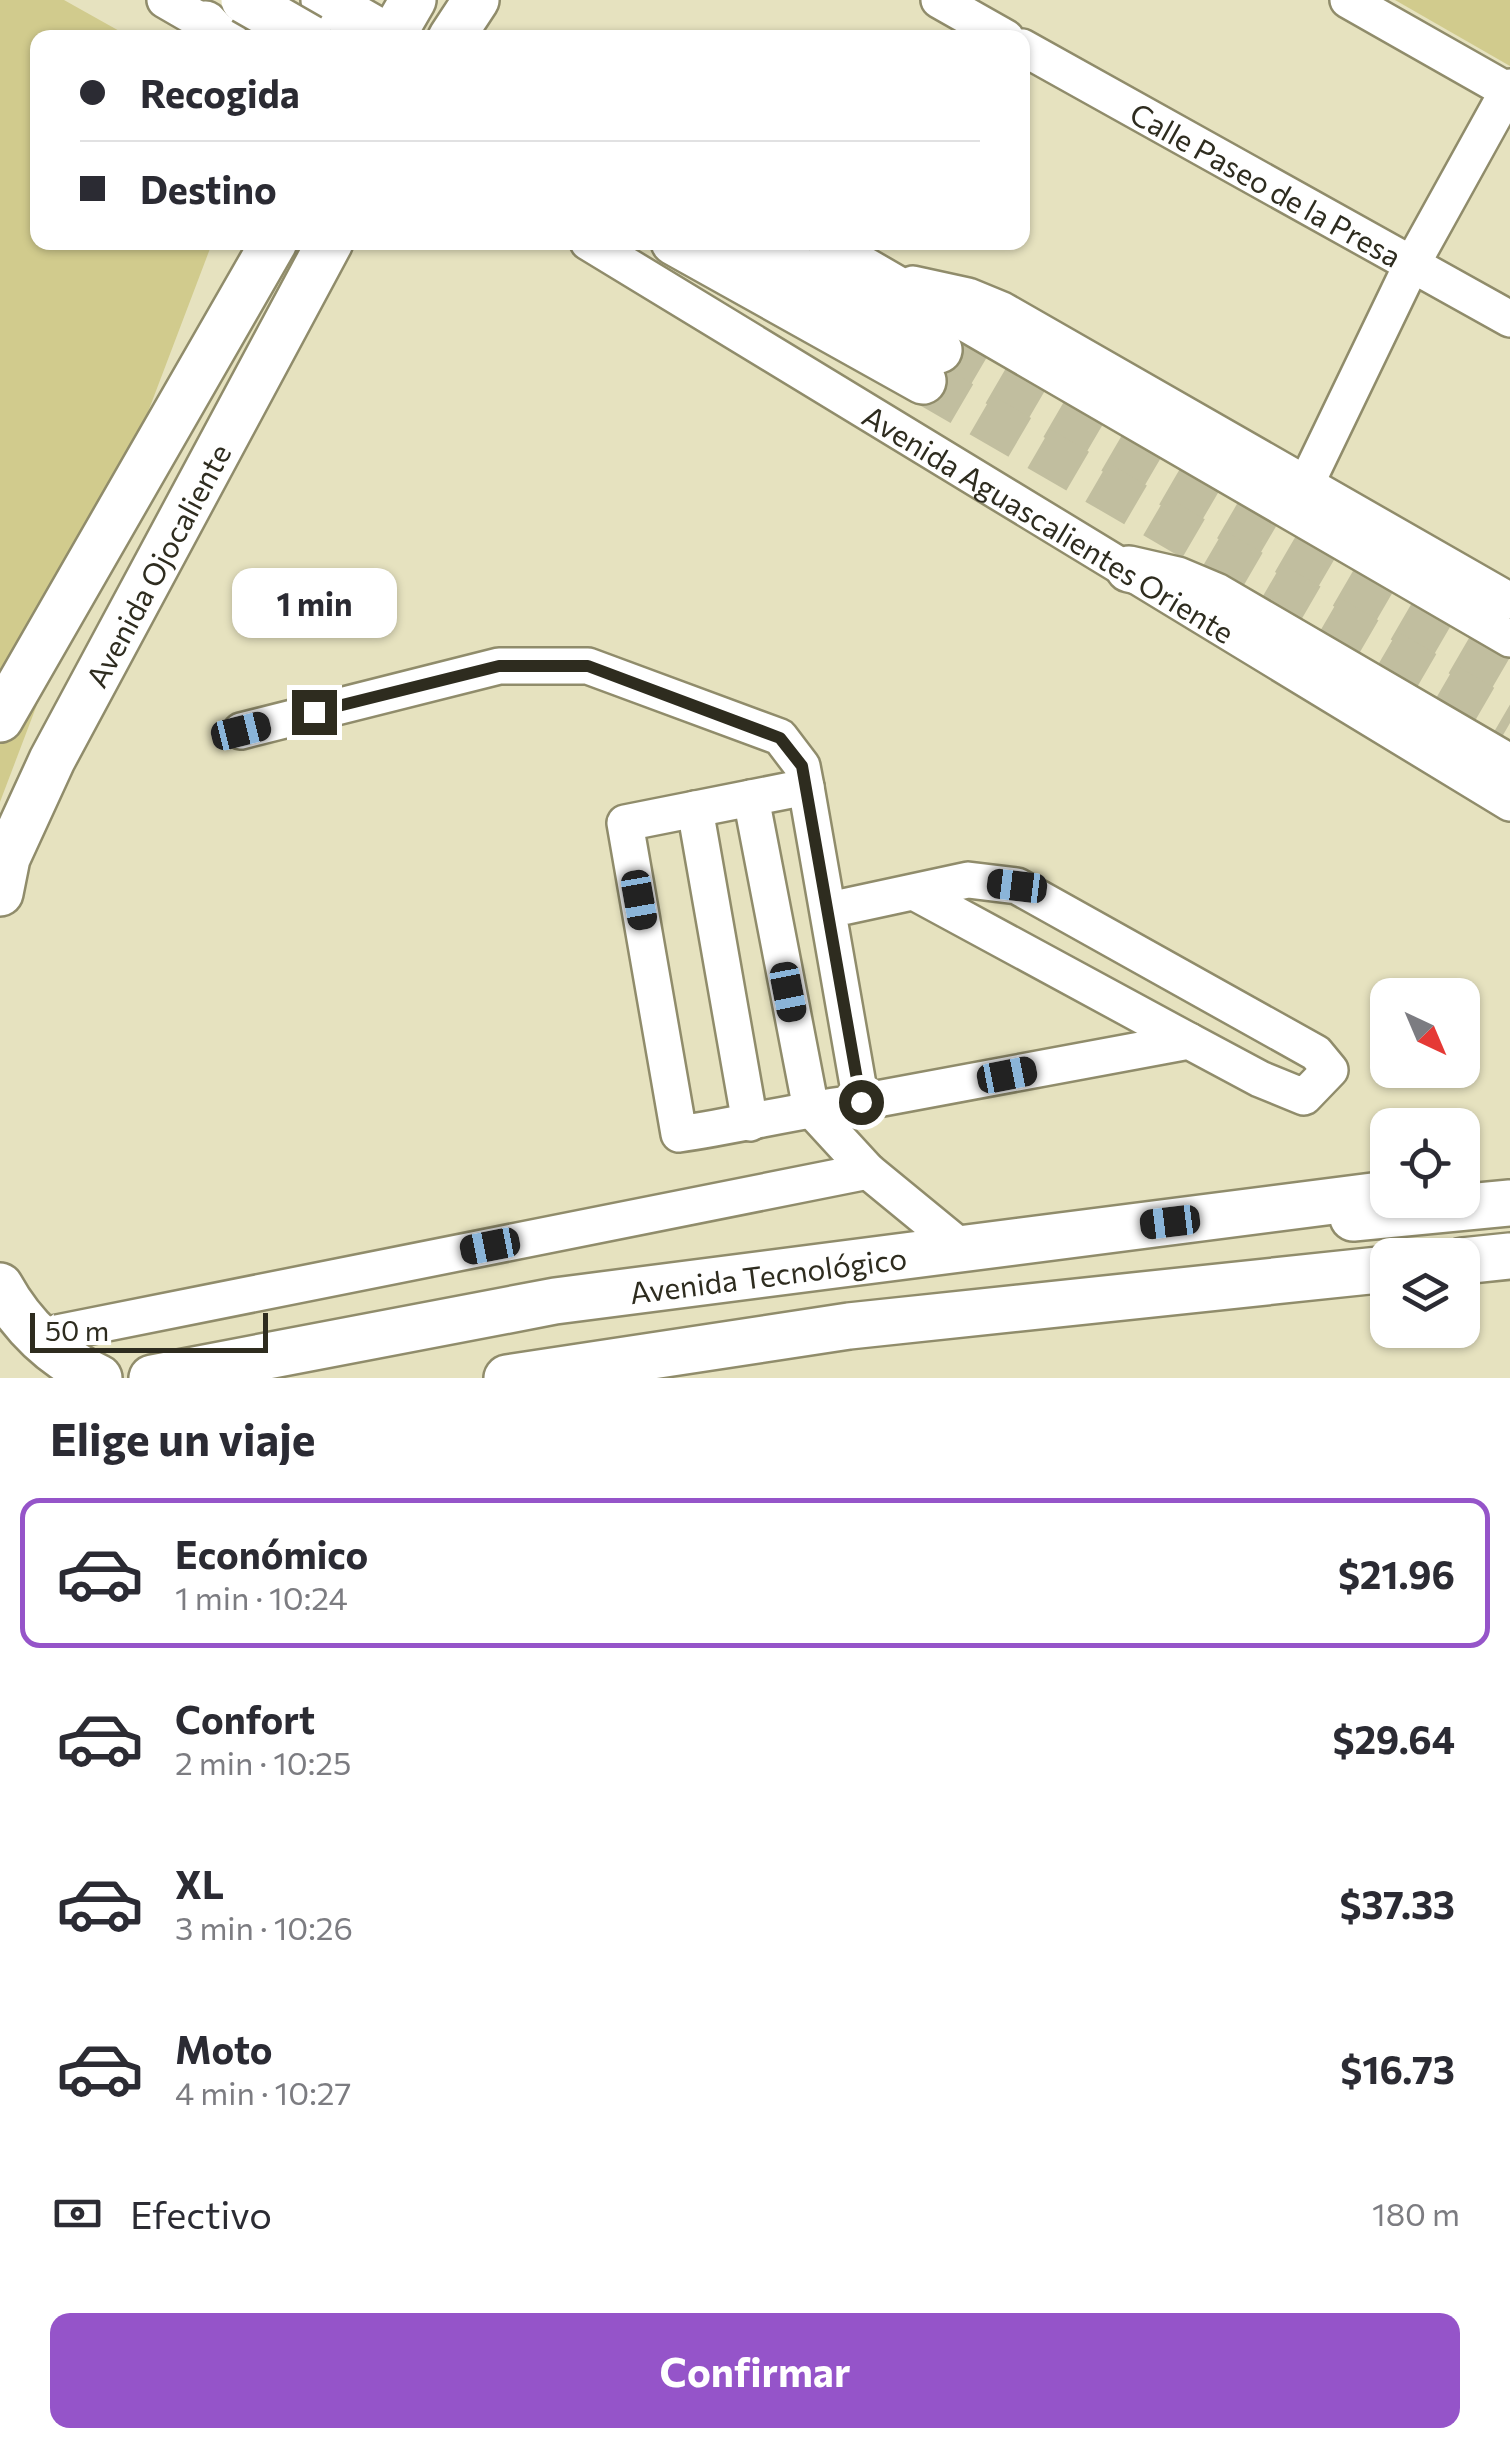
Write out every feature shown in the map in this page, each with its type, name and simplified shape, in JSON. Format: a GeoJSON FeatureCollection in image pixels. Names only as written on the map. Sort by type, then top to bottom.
{"type":"FeatureCollection","features":[{"type":"Feature","properties":{"kind":"main road"},"geometry":{"type":"LineString","coordinates":[[245,0],[296,30]]}},
{"type":"Feature","properties":{"kind":"main road"},"geometry":{"type":"LineString","coordinates":[[324,0],[400,16]]}},
{"type":"Feature","properties":{"kind":"main road","name":"Avenida Ojocaliente"},"geometry":{"type":"LineString","coordinates":[[0,719],[268,250]]}},
{"type":"Feature","properties":{"kind":"main road","name":"Avenida Aguascalientes Oriente"},"geometry":{"type":"LineString","coordinates":[[691,250],[931,365],[762,250]]}},
{"type":"Feature","properties":{"kind":"main road","name":"Avenida Ojocaliente"},"geometry":{"type":"LineString","coordinates":[[0,893],[7,858],[52,760],[329,252]]}},
{"type":"Feature","properties":{"kind":"main road"},"geometry":{"type":"LineString","coordinates":[[1129,569],[1176,580],[1216,596],[1510,768]]}},
{"type":"Feature","properties":{"kind":"main road"},"geometry":{"type":"LineString","coordinates":[[1480,1182],[1510,1178]]}},
{"type":"Feature","properties":{"kind":"main road","name":"Avenida Tecnológico"},"geometry":{"type":"LineString","coordinates":[[152,1378],[555,1302],[1370,1196]]}},
{"type":"Feature","properties":{"kind":"main road"},"geometry":{"type":"LineString","coordinates":[[1170,1222],[1370,1218],[1510,1203]]}},
{"type":"Feature","properties":{"kind":"main road"},"geometry":{"type":"LineString","coordinates":[[1480,1259],[1510,1256]]}},
{"type":"Feature","properties":{"kind":"main road","name":"Avenida Tecnológico"},"geometry":{"type":"LineString","coordinates":[[506,1378],[849,1326],[1370,1271]]}},
{"type":"Feature","properties":{"kind":"main road"},"geometry":{"type":"LineString","coordinates":[[0,1286],[13,1310],[37,1337],[71,1365],[99,1378]]}},
{"type":"Feature","properties":{"kind":"street"},"geometry":{"type":"LineString","coordinates":[[199,21],[245,0]]}},
{"type":"Feature","properties":{"kind":"street"},"geometry":{"type":"LineString","coordinates":[[939,0],[992,30]]}},
{"type":"Feature","properties":{"kind":"street"},"geometry":{"type":"LineString","coordinates":[[1306,484],[1412,264],[1509,90],[1348,0]]}},
{"type":"Feature","properties":{"kind":"street"},"geometry":{"type":"LineString","coordinates":[[400,16],[462,27]]}},
{"type":"Feature","properties":{"kind":"street","name":"Calle Paseo de la Presa"},"geometry":{"type":"LineString","coordinates":[[1030,50],[1510,319]]}},
{"type":"Feature","properties":{"kind":"street","name":"Avenida Aguascalientes Oriente"},"geometry":{"type":"LineString","coordinates":[[601,250],[1510,803]]}},
{"type":"Feature","properties":{"kind":"street"},"geometry":{"type":"LineString","coordinates":[[838,250],[1510,639]]}},
{"type":"Feature","properties":{"kind":"street"},"geometry":{"type":"LineString","coordinates":[[888,281],[941,289],[1002,310],[1510,602]]}},
{"type":"Feature","properties":{"kind":"street"},"geometry":{"type":"LineString","coordinates":[[241,731],[499,666],[588,666],[780,738],[802,766],[861,1102]]}},
{"type":"Feature","properties":{"kind":"street"},"geometry":{"type":"LineString","coordinates":[[806,787],[626,823],[679,1134],[1189,1041]]}},
{"type":"Feature","properties":{"kind":"street"},"geometry":{"type":"LineString","coordinates":[[751,798],[810,1109],[868,1171],[963,1249]]}},
{"type":"Feature","properties":{"kind":"street"},"geometry":{"type":"LineString","coordinates":[[695,809],[750,1124]]}},
{"type":"Feature","properties":{"kind":"street"},"geometry":{"type":"LineString","coordinates":[[829,910],[968,880],[1017,886],[1316,1053],[1330,1070],[1304,1098],[1189,1041],[916,893]]}},
{"type":"Feature","properties":{"kind":"street"},"geometry":{"type":"LineString","coordinates":[[37,1337],[868,1171]]}},
{"type":"Feature","properties":{"kind":"shaded area"},"geometry":{"type":"Polygon","coordinates":[[[0,0],[64,0],[118,30],[30,30],[30,250],[209,250],[0,802],[0,0]]]}},
{"type":"Feature","properties":{"kind":"shaded area"},"geometry":{"type":"Polygon","coordinates":[[[1395,0],[1510,0],[1510,66],[1395,0]]]}},
{"type":"Feature","properties":{"kind":"tunnel"},"geometry":{"type":"LineString","coordinates":[[939,350],[1510,683]]}},
{"type":"Feature","properties":{"kind":"tunnel"},"geometry":{"type":"LineString","coordinates":[[923,381],[1510,723]]}},
{"type":"Feature","properties":{"kind":"route"},"geometry":{"type":"LineString","coordinates":[[314,712],[499,666],[588,666],[780,738],[802,766],[861,1102]]}}]}
